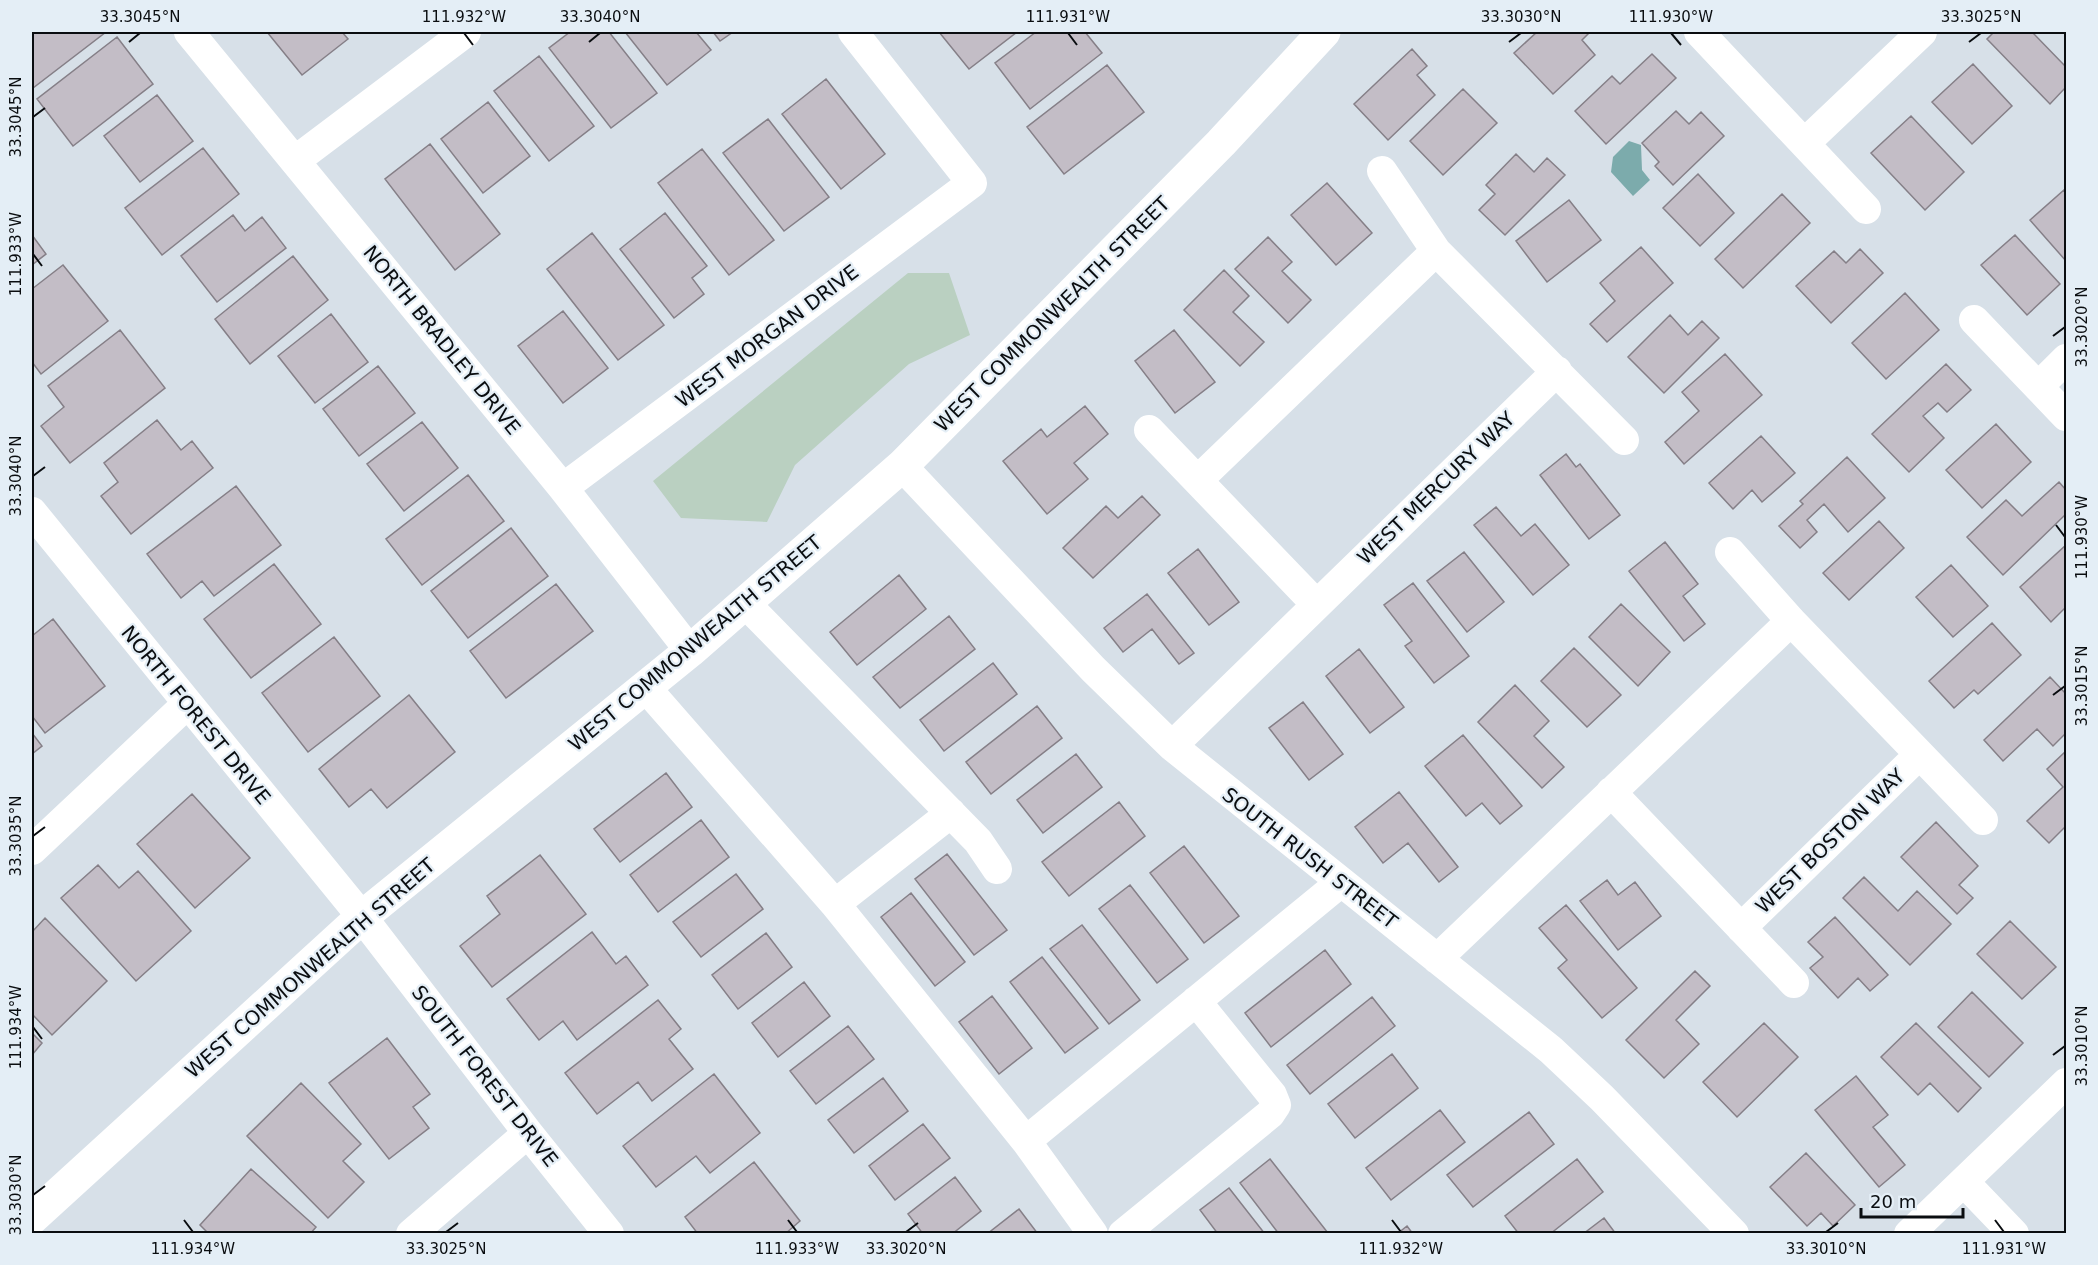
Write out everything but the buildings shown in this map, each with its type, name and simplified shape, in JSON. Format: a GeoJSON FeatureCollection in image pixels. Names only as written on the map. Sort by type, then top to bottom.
{"type":"FeatureCollection","features":[{"type":"Feature","properties":{"kind":"street","name":"NORTH BRADLEY DRIVE"},"geometry":{"type":"LineString","coordinates":[[189,32],[562,488],[690,651]]}},
{"type":"Feature","properties":{"kind":"street"},"geometry":{"type":"LineString","coordinates":[[296,160],[466,32]]}},
{"type":"Feature","properties":{"kind":"street","name":"WEST MORGAN DRIVE"},"geometry":{"type":"LineString","coordinates":[[562,488],[972,183],[853,32]]}},
{"type":"Feature","properties":{"kind":"street","name":"WEST COMMONWEALTH STREET"},"geometry":{"type":"LineString","coordinates":[[32,1218],[362,917],[646,688],[902,466],[1221,143],[1324,32]]}},
{"type":"Feature","properties":{"kind":"street"},"geometry":{"type":"LineString","coordinates":[[1699,32],[1866,209]]}},
{"type":"Feature","properties":{"kind":"street"},"geometry":{"type":"LineString","coordinates":[[1805,143],[1922,32]]}},
{"type":"Feature","properties":{"kind":"street"},"geometry":{"type":"LineString","coordinates":[[1382,171],[1436,251],[1624,440]]}},
{"type":"Feature","properties":{"kind":"street"},"geometry":{"type":"LineString","coordinates":[[1198,480],[1436,251]]}},
{"type":"Feature","properties":{"kind":"street"},"geometry":{"type":"LineString","coordinates":[[1974,320],[2067,416]]}},
{"type":"Feature","properties":{"kind":"street"},"geometry":{"type":"LineString","coordinates":[[2038,387],[2067,359]]}},
{"type":"Feature","properties":{"kind":"street","name":"WEST MERCURY WAY"},"geometry":{"type":"LineString","coordinates":[[1172,746],[1557,372]]}},
{"type":"Feature","properties":{"kind":"street"},"geometry":{"type":"LineString","coordinates":[[1149,430],[1316,604]]}},
{"type":"Feature","properties":{"kind":"street","name":"SOUTH RUSH STREET"},"geometry":{"type":"LineString","coordinates":[[902,466],[1093,669],[1172,746],[1340,884],[1551,1050],[1602,1098],[1734,1233]]}},
{"type":"Feature","properties":{"kind":"street","name":"NORTH FOREST DRIVE"},"geometry":{"type":"LineString","coordinates":[[32,512],[362,917]]}},
{"type":"Feature","properties":{"kind":"street","name":"WEST BOSTON WAY"},"geometry":{"type":"LineString","coordinates":[[1730,552],[1791,621],[1983,820]]}},
{"type":"Feature","properties":{"kind":"street"},"geometry":{"type":"LineString","coordinates":[[745,603],[978,841],[998,869]]}},
{"type":"Feature","properties":{"kind":"street"},"geometry":{"type":"LineString","coordinates":[[1437,959],[1791,621]]}},
{"type":"Feature","properties":{"kind":"street"},"geometry":{"type":"LineString","coordinates":[[646,688],[835,904],[1026,1141],[1093,1233]]}},
{"type":"Feature","properties":{"kind":"street"},"geometry":{"type":"LineString","coordinates":[[32,850],[188,704]]}},
{"type":"Feature","properties":{"kind":"street","name":"WEST BOSTON WAY"},"geometry":{"type":"LineString","coordinates":[[1741,928],[1919,755]]}},
{"type":"Feature","properties":{"kind":"street","name":"WEST BOSTON WAY"},"geometry":{"type":"LineString","coordinates":[[1611,792],[1794,983]]}},
{"type":"Feature","properties":{"kind":"street"},"geometry":{"type":"LineString","coordinates":[[835,904],[951,813]]}},
{"type":"Feature","properties":{"kind":"street"},"geometry":{"type":"LineString","coordinates":[[1026,1141],[1340,884]]}},
{"type":"Feature","properties":{"kind":"street","name":"SOUTH FOREST DRIVE"},"geometry":{"type":"LineString","coordinates":[[362,917],[528,1133],[609,1233]]}},
{"type":"Feature","properties":{"kind":"street"},"geometry":{"type":"LineString","coordinates":[[1122,1233],[1270,1114],[1276,1105],[1272,1095],[1196,1001]]}},
{"type":"Feature","properties":{"kind":"street"},"geometry":{"type":"LineString","coordinates":[[1909,1233],[2067,1083]]}},
{"type":"Feature","properties":{"kind":"street"},"geometry":{"type":"LineString","coordinates":[[411,1233],[528,1133]]}},
{"type":"Feature","properties":{"kind":"street"},"geometry":{"type":"LineString","coordinates":[[1964,1182],[2014,1233]]}},
{"type":"Feature","properties":{"kind":"shaded area"},"geometry":{"type":"Polygon","coordinates":[[[1629,141],[1641,145],[1642,170],[1650,180],[1633,196],[1611,172],[1613,157],[1629,141]]]}},
{"type":"Feature","properties":{"kind":"shaded area"},"geometry":{"type":"Polygon","coordinates":[[[908,273],[949,273],[970,335],[909,364],[795,465],[767,522],[681,518],[653,481],[908,273]]]}}]}
